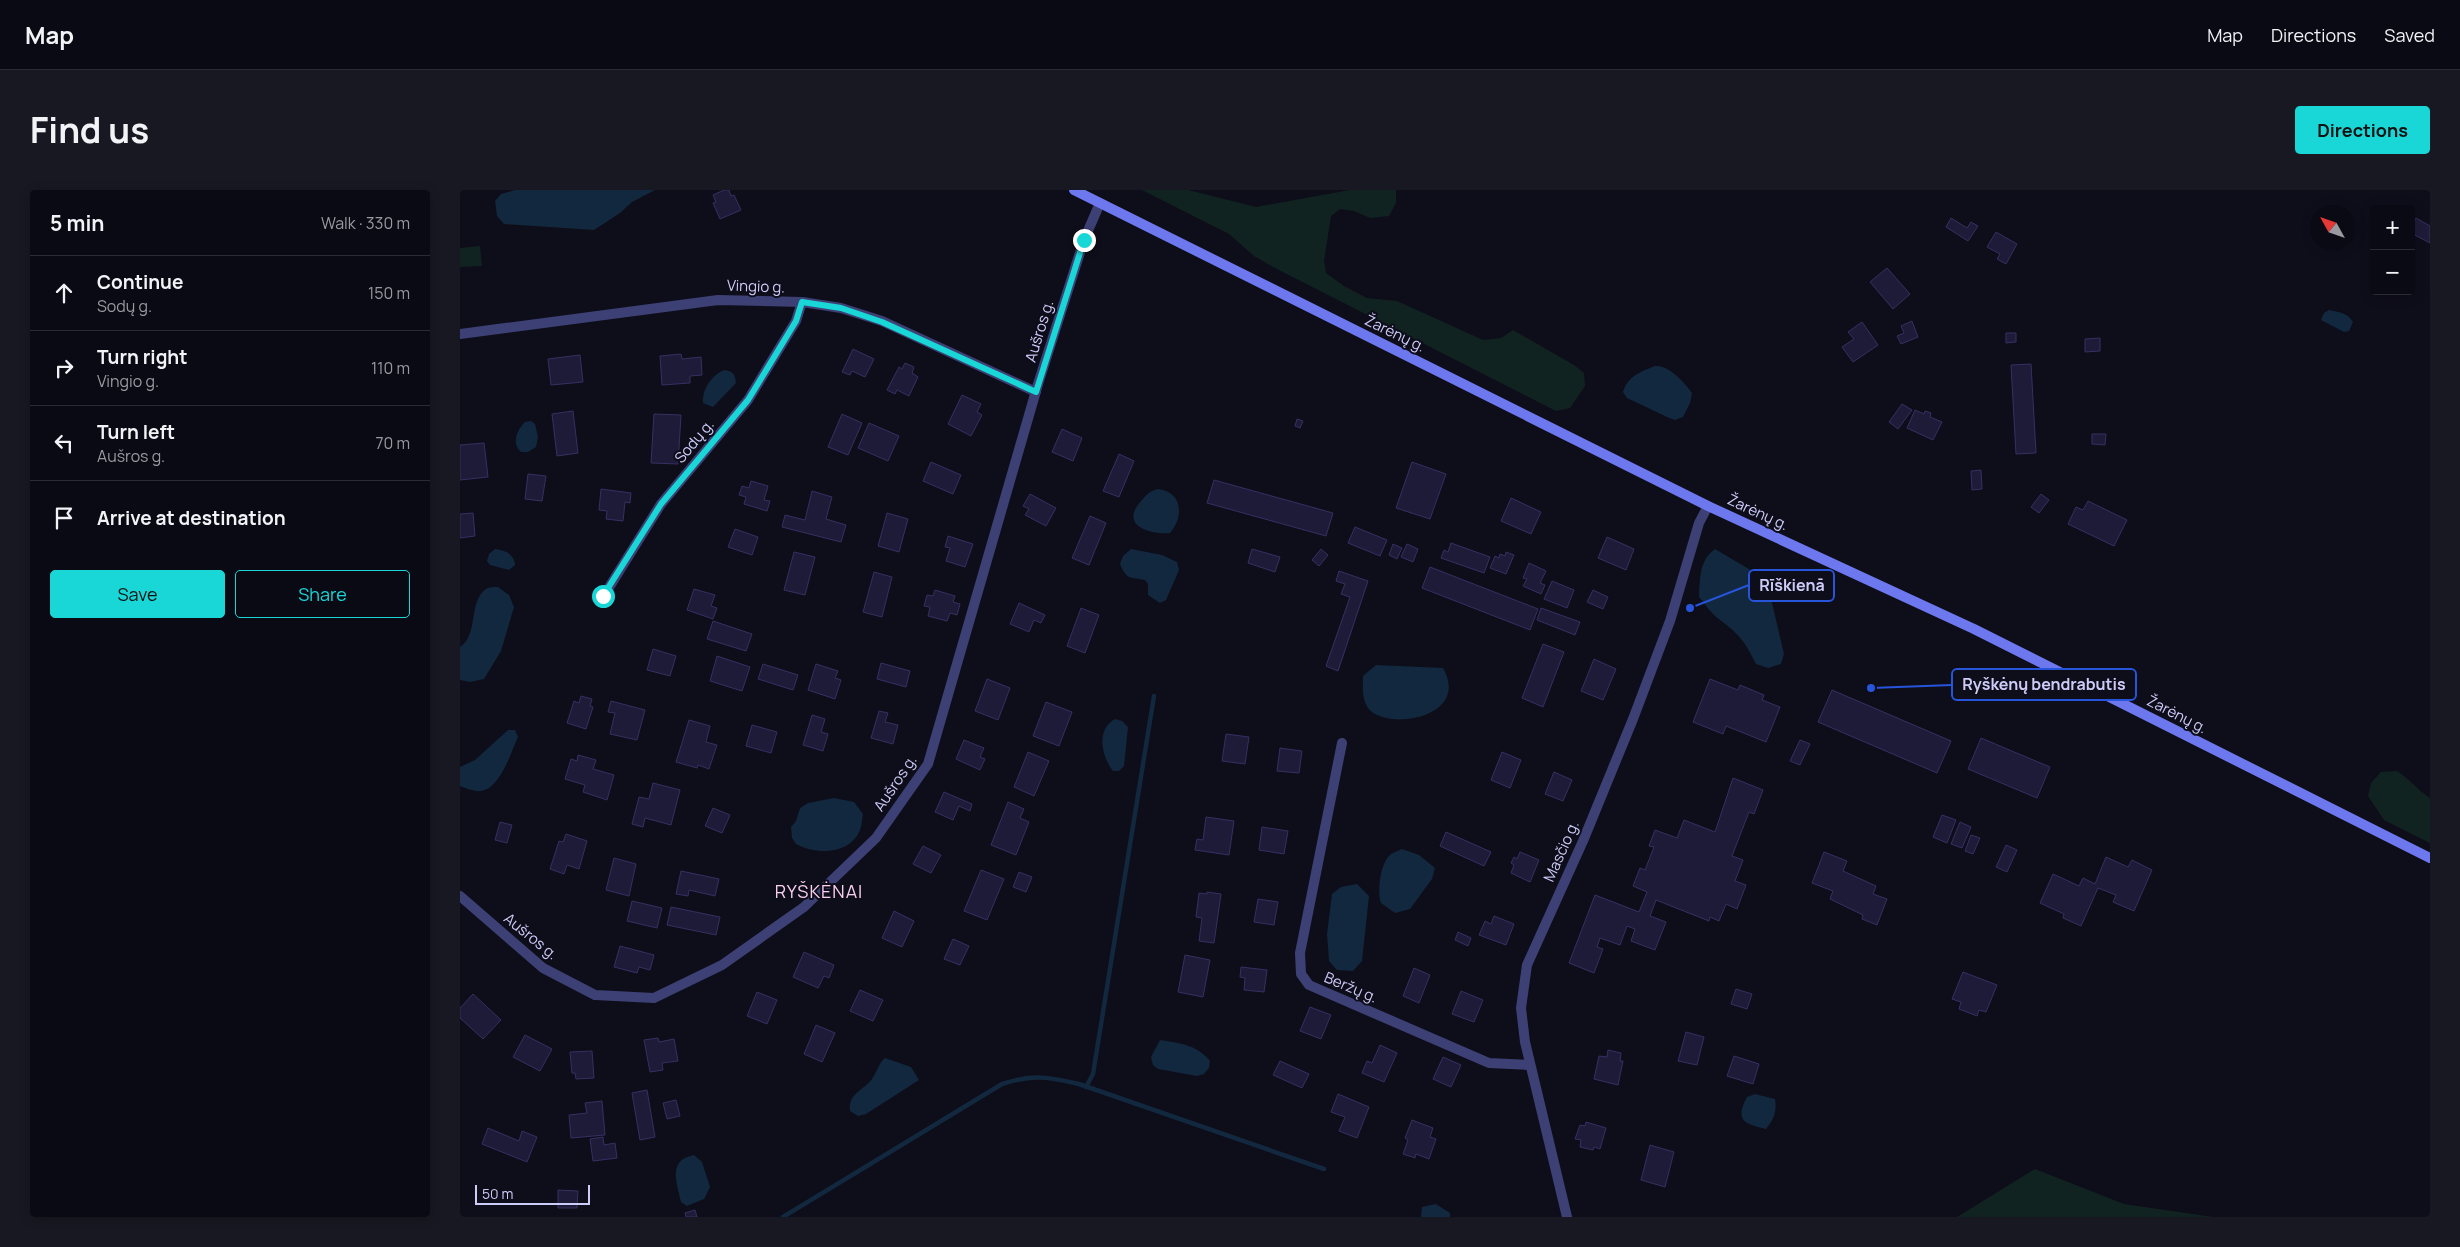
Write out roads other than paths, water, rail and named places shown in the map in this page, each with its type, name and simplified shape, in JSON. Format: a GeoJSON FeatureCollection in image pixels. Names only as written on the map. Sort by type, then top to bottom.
{"type":"FeatureCollection","features":[{"type":"Feature","properties":{"kind":"main road","name":"Žarėnų g."},"geometry":{"type":"LineString","coordinates":[[1074,190],[1094,197],[1708,506],[1974,629],[2430,858]]}},
{"type":"Feature","properties":{"kind":"street","name":"Aušros g."},"geometry":{"type":"LineString","coordinates":[[460,896],[543,968],[595,995],[654,998],[722,965],[804,907],[876,838],[928,764],[1036,392],[1084,240],[1094,197]]}},
{"type":"Feature","properties":{"kind":"street","name":"Vingio g."},"geometry":{"type":"LineString","coordinates":[[460,334],[718,300],[802,302],[841,308],[882,322],[1036,392]]}},
{"type":"Feature","properties":{"kind":"street","name":"Sodų g."},"geometry":{"type":"LineString","coordinates":[[603,596],[661,504],[748,400],[796,321],[802,302]]}},
{"type":"Feature","properties":{"kind":"street","name":"Masčio g."},"geometry":{"type":"LineString","coordinates":[[1567,1217],[1530,1065],[1521,1008],[1527,965],[1633,719],[1670,621],[1700,523],[1708,506]]}},
{"type":"Feature","properties":{"kind":"street","name":"Beržų g."},"geometry":{"type":"LineString","coordinates":[[1342,743],[1300,953],[1301,974],[1309,985],[1489,1063],[1530,1065]]}},
{"type":"Feature","properties":{"kind":"water"},"geometry":{"type":"Polygon","coordinates":[[[515,190],[655,190],[632,202],[620,213],[594,230],[504,224],[497,216],[495,201],[501,194],[515,190]]]}},
{"type":"Feature","properties":{"kind":"water"},"geometry":{"type":"Polygon","coordinates":[[[2329,310],[2343,313],[2351,319],[2353,322],[2349,331],[2344,332],[2321,320],[2324,313],[2329,310]]]}},
{"type":"Feature","properties":{"kind":"water"},"geometry":{"type":"Polygon","coordinates":[[[1655,366],[1671,371],[1692,393],[1690,403],[1683,417],[1675,420],[1667,417],[1627,398],[1623,392],[1631,378],[1655,366]]]}},
{"type":"Feature","properties":{"kind":"water"},"geometry":{"type":"Polygon","coordinates":[[[724,370],[730,371],[733,374],[736,383],[713,407],[703,403],[704,393],[708,384],[724,370]]]}},
{"type":"Feature","properties":{"kind":"water"},"geometry":{"type":"Polygon","coordinates":[[[531,421],[535,424],[538,437],[536,447],[528,452],[521,452],[516,445],[516,437],[525,422],[531,421]]]}},
{"type":"Feature","properties":{"kind":"water"},"geometry":{"type":"Polygon","coordinates":[[[1158,489],[1172,495],[1179,506],[1178,520],[1170,533],[1145,530],[1135,522],[1133,516],[1136,508],[1147,494],[1158,489]]]}},
{"type":"Feature","properties":{"kind":"water"},"geometry":{"type":"Polygon","coordinates":[[[495,549],[508,553],[513,558],[515,565],[509,570],[490,565],[487,561],[489,554],[495,549]]]}},
{"type":"Feature","properties":{"kind":"water"},"geometry":{"type":"Polygon","coordinates":[[[1131,549],[1162,555],[1177,562],[1179,570],[1166,600],[1160,603],[1148,595],[1148,584],[1145,580],[1129,577],[1125,573],[1120,564],[1123,556],[1131,549]]]}},
{"type":"Feature","properties":{"kind":"water"},"geometry":{"type":"Polygon","coordinates":[[[1715,549],[1759,575],[1769,590],[1784,654],[1781,664],[1768,668],[1756,664],[1741,639],[1714,615],[1699,597],[1703,564],[1715,549]]]}},
{"type":"Feature","properties":{"kind":"water"},"geometry":{"type":"Polygon","coordinates":[[[498,587],[509,595],[514,607],[501,651],[484,679],[470,682],[460,680],[460,647],[470,635],[477,601],[480,594],[486,589],[498,587]]]}},
{"type":"Feature","properties":{"kind":"water"},"geometry":{"type":"Polygon","coordinates":[[[1376,665],[1443,668],[1449,684],[1447,697],[1439,707],[1427,714],[1412,718],[1397,719],[1383,717],[1368,708],[1363,695],[1363,676],[1376,665]]]}},
{"type":"Feature","properties":{"kind":"water"},"geometry":{"type":"Polygon","coordinates":[[[1115,719],[1122,721],[1128,727],[1124,766],[1119,771],[1113,771],[1109,765],[1102,744],[1105,730],[1115,719]]]}},
{"type":"Feature","properties":{"kind":"water"},"geometry":{"type":"Polygon","coordinates":[[[508,730],[515,730],[518,737],[503,772],[497,780],[484,790],[476,791],[460,786],[460,767],[475,760],[508,730]]]}},
{"type":"Feature","properties":{"kind":"water"},"geometry":{"type":"Polygon","coordinates":[[[834,798],[854,802],[863,814],[861,828],[855,838],[849,844],[832,850],[813,850],[796,844],[792,838],[791,827],[796,821],[800,808],[808,803],[834,798]]]}},
{"type":"Feature","properties":{"kind":"water"},"geometry":{"type":"Polygon","coordinates":[[[1402,849],[1419,855],[1435,868],[1432,879],[1410,909],[1395,913],[1381,903],[1380,885],[1382,870],[1387,858],[1402,849]]]}},
{"type":"Feature","properties":{"kind":"water"},"geometry":{"type":"Polygon","coordinates":[[[1357,884],[1369,896],[1362,961],[1353,971],[1337,970],[1329,961],[1327,934],[1332,894],[1341,887],[1357,884]]]}},
{"type":"Feature","properties":{"kind":"water"},"geometry":{"type":"Polygon","coordinates":[[[1160,1040],[1174,1042],[1200,1051],[1210,1061],[1209,1068],[1204,1074],[1197,1076],[1158,1069],[1153,1065],[1151,1057],[1160,1040]]]}},
{"type":"Feature","properties":{"kind":"water"},"geometry":{"type":"Polygon","coordinates":[[[885,1058],[911,1067],[919,1080],[866,1114],[858,1116],[850,1111],[851,1100],[872,1079],[885,1058]]]}},
{"type":"Feature","properties":{"kind":"water"},"geometry":{"type":"Polygon","coordinates":[[[1755,1094],[1775,1099],[1776,1108],[1774,1115],[1766,1129],[1747,1123],[1742,1116],[1743,1105],[1747,1097],[1755,1094]]]}},
{"type":"Feature","properties":{"kind":"water"},"geometry":{"type":"Polygon","coordinates":[[[694,1155],[702,1162],[710,1187],[704,1199],[687,1206],[681,1202],[676,1173],[680,1162],[694,1155]]]}},
{"type":"Feature","properties":{"kind":"water"},"geometry":{"type":"Polygon","coordinates":[[[1436,1204],[1450,1213],[1450,1217],[1421,1217],[1422,1207],[1436,1204]]]}},
{"type":"Feature","properties":{"kind":"waterway"},"geometry":{"type":"LineString","coordinates":[[1086,1087],[1093,1074],[1154,696]]}},
{"type":"Feature","properties":{"kind":"waterway"},"geometry":{"type":"LineString","coordinates":[[783,1217],[1002,1084],[1032,1078],[1049,1078],[1079,1084],[1324,1169]]}},
{"type":"Feature","properties":{"kind":"place","name":"Rīškienā"},"geometry":{"type":"Point","coordinates":[1690,608]}},
{"type":"Feature","properties":{"kind":"place","name":"Ryškėnų bendrabutis"},"geometry":{"type":"Point","coordinates":[1871,688]}},
{"type":"Feature","properties":{"kind":"district","name":"RYŠKĖNAI"},"geometry":{"type":"Point","coordinates":[819,891]}}]}
